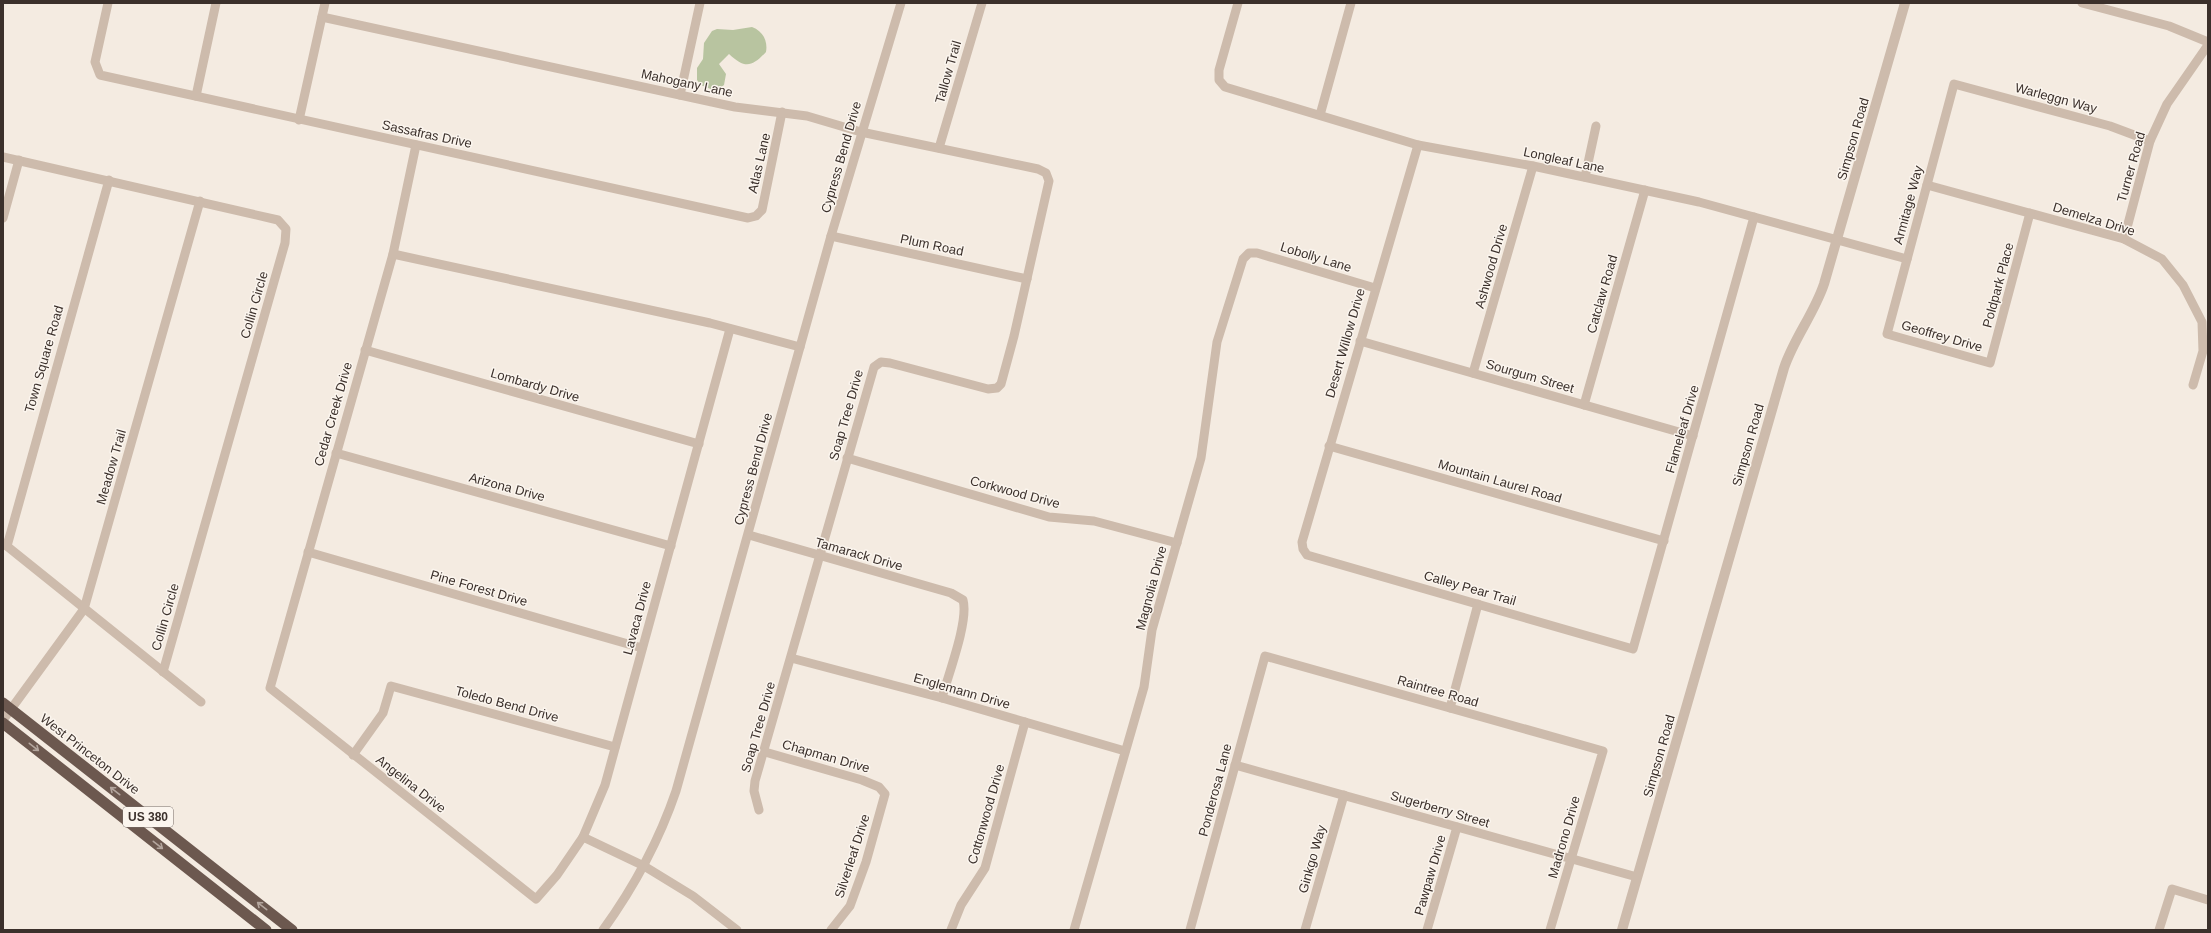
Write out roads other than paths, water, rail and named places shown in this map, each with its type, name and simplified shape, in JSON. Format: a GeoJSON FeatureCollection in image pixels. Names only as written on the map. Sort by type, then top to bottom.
{"type":"FeatureCollection","features":[{"type":"Feature","properties":{"kind":"highway","name":"West Princeton Drive"},"geometry":{"type":"LineString","coordinates":[[7,706],[292,930]]}},
{"type":"Feature","properties":{"kind":"highway","name":"US 380"},"geometry":{"type":"LineString","coordinates":[[3,723],[266,930]]}},
{"type":"Feature","properties":{"kind":"street","name":"Sassafras Drive"},"geometry":{"type":"LineString","coordinates":[[108,3],[95,62],[96,68],[100,75],[748,218],[756,216]]}},
{"type":"Feature","properties":{"kind":"street"},"geometry":{"type":"LineString","coordinates":[[196,96],[216,3]]}},
{"type":"Feature","properties":{"kind":"street"},"geometry":{"type":"LineString","coordinates":[[299,120],[324,3]]}},
{"type":"Feature","properties":{"kind":"street"},"geometry":{"type":"LineString","coordinates":[[680,95],[700,3]]}},
{"type":"Feature","properties":{"kind":"street","name":"Cypress Bend Drive"},"geometry":{"type":"LineString","coordinates":[[603,930],[628,894],[644,866],[662,828],[676,791],[749,535],[831,236],[901,3]]}},
{"type":"Feature","properties":{"kind":"street","name":"Tallow Trail"},"geometry":{"type":"LineString","coordinates":[[939,148],[982,3]]}},
{"type":"Feature","properties":{"kind":"street","name":"Longleaf Lane"},"geometry":{"type":"LineString","coordinates":[[1238,3],[1219,70],[1219,80],[1225,87],[1418,145],[1533,166],[1645,190],[1754,217],[1907,259]]}},
{"type":"Feature","properties":{"kind":"street"},"geometry":{"type":"LineString","coordinates":[[1320,116],[1351,3]]}},
{"type":"Feature","properties":{"kind":"street","name":"Simpson Road"},"geometry":{"type":"LineString","coordinates":[[1622,930],[1784,368],[1794,343],[1818,302],[1904,3]]}},
{"type":"Feature","properties":{"kind":"street"},"geometry":{"type":"LineString","coordinates":[[2082,3],[2169,26],[2208,44]]}},
{"type":"Feature","properties":{"kind":"street","name":"Mahogany Lane"},"geometry":{"type":"LineString","coordinates":[[322,17],[736,107],[807,116],[861,132],[1038,169],[1046,173]]}},
{"type":"Feature","properties":{"kind":"street","name":"Turner Road"},"geometry":{"type":"LineString","coordinates":[[2124,239],[2150,141],[2167,104],[2208,44]]}},
{"type":"Feature","properties":{"kind":"street","name":"Warleggn Way"},"geometry":{"type":"LineString","coordinates":[[1954,84],[2110,126],[2150,141]]}},
{"type":"Feature","properties":{"kind":"street","name":"Armitage Way"},"geometry":{"type":"LineString","coordinates":[[1887,334],[1954,84]]}},
{"type":"Feature","properties":{"kind":"street","name":"Atlas Lane"},"geometry":{"type":"LineString","coordinates":[[756,216],[762,210],[782,112]]}},
{"type":"Feature","properties":{"kind":"street"},"geometry":{"type":"LineString","coordinates":[[1586,177],[1596,126]]}},
{"type":"Feature","properties":{"kind":"street","name":"Cedar Creek Drive"},"geometry":{"type":"LineString","coordinates":[[270,688],[393,254],[416,145]]}},
{"type":"Feature","properties":{"kind":"street","name":"Desert Willow Drive"},"geometry":{"type":"LineString","coordinates":[[1303,549],[1302,542],[1418,145]]}},
{"type":"Feature","properties":{"kind":"street","name":"Collin Circle"},"geometry":{"type":"LineString","coordinates":[[3,157],[200,201],[278,220],[284,225],[286,235],[163,672]]}},
{"type":"Feature","properties":{"kind":"street"},"geometry":{"type":"LineString","coordinates":[[3,218],[19,160]]}},
{"type":"Feature","properties":{"kind":"street","name":"Ashwood Drive"},"geometry":{"type":"LineString","coordinates":[[1473,373],[1533,166]]}},
{"type":"Feature","properties":{"kind":"street","name":"Soap Tree Drive"},"geometry":{"type":"LineString","coordinates":[[759,810],[754,790],[871,374],[877,363],[890,363],[980,388],[997,388],[1001,384],[1049,181],[1046,173]]}},
{"type":"Feature","properties":{"kind":"street","name":"Town Square Road"},"geometry":{"type":"LineString","coordinates":[[5,544],[109,180]]}},
{"type":"Feature","properties":{"kind":"street","name":"Demelza Drive"},"geometry":{"type":"LineString","coordinates":[[1927,185],[2124,239],[2162,259],[2182,285],[2202,322],[2203,351],[2193,385]]}},
{"type":"Feature","properties":{"kind":"street","name":"Catclaw Road"},"geometry":{"type":"LineString","coordinates":[[1584,405],[1645,190]]}},
{"type":"Feature","properties":{"kind":"street","name":"Meadow Trail"},"geometry":{"type":"LineString","coordinates":[[3,720],[7,706],[84,608],[200,201]]}},
{"type":"Feature","properties":{"kind":"street","name":"Poldpark Place"},"geometry":{"type":"LineString","coordinates":[[1990,363],[2030,213]]}},
{"type":"Feature","properties":{"kind":"street","name":"Flameleaf Drive"},"geometry":{"type":"LineString","coordinates":[[1633,649],[1754,217]]}},
{"type":"Feature","properties":{"kind":"street","name":"Plum Road"},"geometry":{"type":"LineString","coordinates":[[831,236],[1027,279]]}},
{"type":"Feature","properties":{"kind":"street","name":"Lobolly Lane"},"geometry":{"type":"LineString","coordinates":[[1249,253],[1257,253],[1375,288]]}},
{"type":"Feature","properties":{"kind":"street","name":"Magnolia Drive"},"geometry":{"type":"LineString","coordinates":[[1074,930],[1144,686],[1152,630],[1203,451],[1217,342],[1243,259],[1249,253]]}},
{"type":"Feature","properties":{"kind":"street"},"geometry":{"type":"LineString","coordinates":[[393,254],[730,329],[800,347]]}},
{"type":"Feature","properties":{"kind":"street","name":"Lavaca Drive"},"geometry":{"type":"LineString","coordinates":[[536,900],[557,875],[583,837],[604,785],[730,329]]}},
{"type":"Feature","properties":{"kind":"street","name":"Geoffrey Drive"},"geometry":{"type":"LineString","coordinates":[[1887,334],[1990,363]]}},
{"type":"Feature","properties":{"kind":"street","name":"Sourgum Street"},"geometry":{"type":"LineString","coordinates":[[1360,341],[1693,436]]}},
{"type":"Feature","properties":{"kind":"street","name":"Lombardy Drive"},"geometry":{"type":"LineString","coordinates":[[365,350],[699,444]]}},
{"type":"Feature","properties":{"kind":"street","name":"Mountain Laurel Road"},"geometry":{"type":"LineString","coordinates":[[1330,446],[1664,541]]}},
{"type":"Feature","properties":{"kind":"street","name":"Arizona Drive"},"geometry":{"type":"LineString","coordinates":[[336,453],[670,546]]}},
{"type":"Feature","properties":{"kind":"street","name":"Corkwood Drive"},"geometry":{"type":"LineString","coordinates":[[847,458],[1049,517],[1094,521],[1177,543]]}},
{"type":"Feature","properties":{"kind":"street","name":"Tamarack Drive"},"geometry":{"type":"LineString","coordinates":[[749,535],[820,557],[951,593],[963,600],[965,608],[963,623],[942,698]]}},
{"type":"Feature","properties":{"kind":"street","name":"Collin Circle"},"geometry":{"type":"LineString","coordinates":[[5,544],[202,702]]}},
{"type":"Feature","properties":{"kind":"street","name":"Calley Pear Trail"},"geometry":{"type":"LineString","coordinates":[[1303,549],[1307,555],[1633,649]]}},
{"type":"Feature","properties":{"kind":"street","name":"Pine Forest Drive"},"geometry":{"type":"LineString","coordinates":[[308,552],[642,648]]}},
{"type":"Feature","properties":{"kind":"street"},"geometry":{"type":"LineString","coordinates":[[1450,708],[1478,604]]}},
{"type":"Feature","properties":{"kind":"street","name":"Raintree Road"},"geometry":{"type":"LineString","coordinates":[[1265,656],[1603,751]]}},
{"type":"Feature","properties":{"kind":"street","name":"Ponderosa Lane"},"geometry":{"type":"LineString","coordinates":[[1190,930],[1265,656]]}},
{"type":"Feature","properties":{"kind":"street","name":"Englemann Drive"},"geometry":{"type":"LineString","coordinates":[[791,658],[942,698],[1125,751]]}},
{"type":"Feature","properties":{"kind":"street","name":"Toledo Bend Drive"},"geometry":{"type":"LineString","coordinates":[[354,755],[383,713],[391,686],[615,747]]}},
{"type":"Feature","properties":{"kind":"street","name":"Angelina Drive"},"geometry":{"type":"LineString","coordinates":[[270,688],[536,900]]}},
{"type":"Feature","properties":{"kind":"street","name":"Cottonwood Drive"},"geometry":{"type":"LineString","coordinates":[[950,930],[961,906],[985,868],[1025,722]]}},
{"type":"Feature","properties":{"kind":"street","name":"Madrono Drive"},"geometry":{"type":"LineString","coordinates":[[1550,930],[1603,751]]}},
{"type":"Feature","properties":{"kind":"street","name":"Chapman Drive"},"geometry":{"type":"LineString","coordinates":[[764,752],[862,780],[880,787]]}},
{"type":"Feature","properties":{"kind":"street","name":"Sugerberry Street"},"geometry":{"type":"LineString","coordinates":[[1235,765],[1637,877]]}},
{"type":"Feature","properties":{"kind":"street","name":"Silverleaf Drive"},"geometry":{"type":"LineString","coordinates":[[830,930],[850,906],[864,869],[885,794],[880,787]]}},
{"type":"Feature","properties":{"kind":"street","name":"Ginkgo Way"},"geometry":{"type":"LineString","coordinates":[[1305,930],[1344,795]]}},
{"type":"Feature","properties":{"kind":"street","name":"Pawpaw Drive"},"geometry":{"type":"LineString","coordinates":[[1428,930],[1457,827]]}},
{"type":"Feature","properties":{"kind":"street"},"geometry":{"type":"LineString","coordinates":[[583,837],[644,866],[693,896],[737,930]]}},
{"type":"Feature","properties":{"kind":"street"},"geometry":{"type":"LineString","coordinates":[[2159,930],[2172,888],[2208,900]]}},
{"type":"Feature","properties":{"kind":"street","name":"Simpson Road"},"geometry":{"type":"LineString","coordinates":[[1628,930],[1631,899]]}}]}
